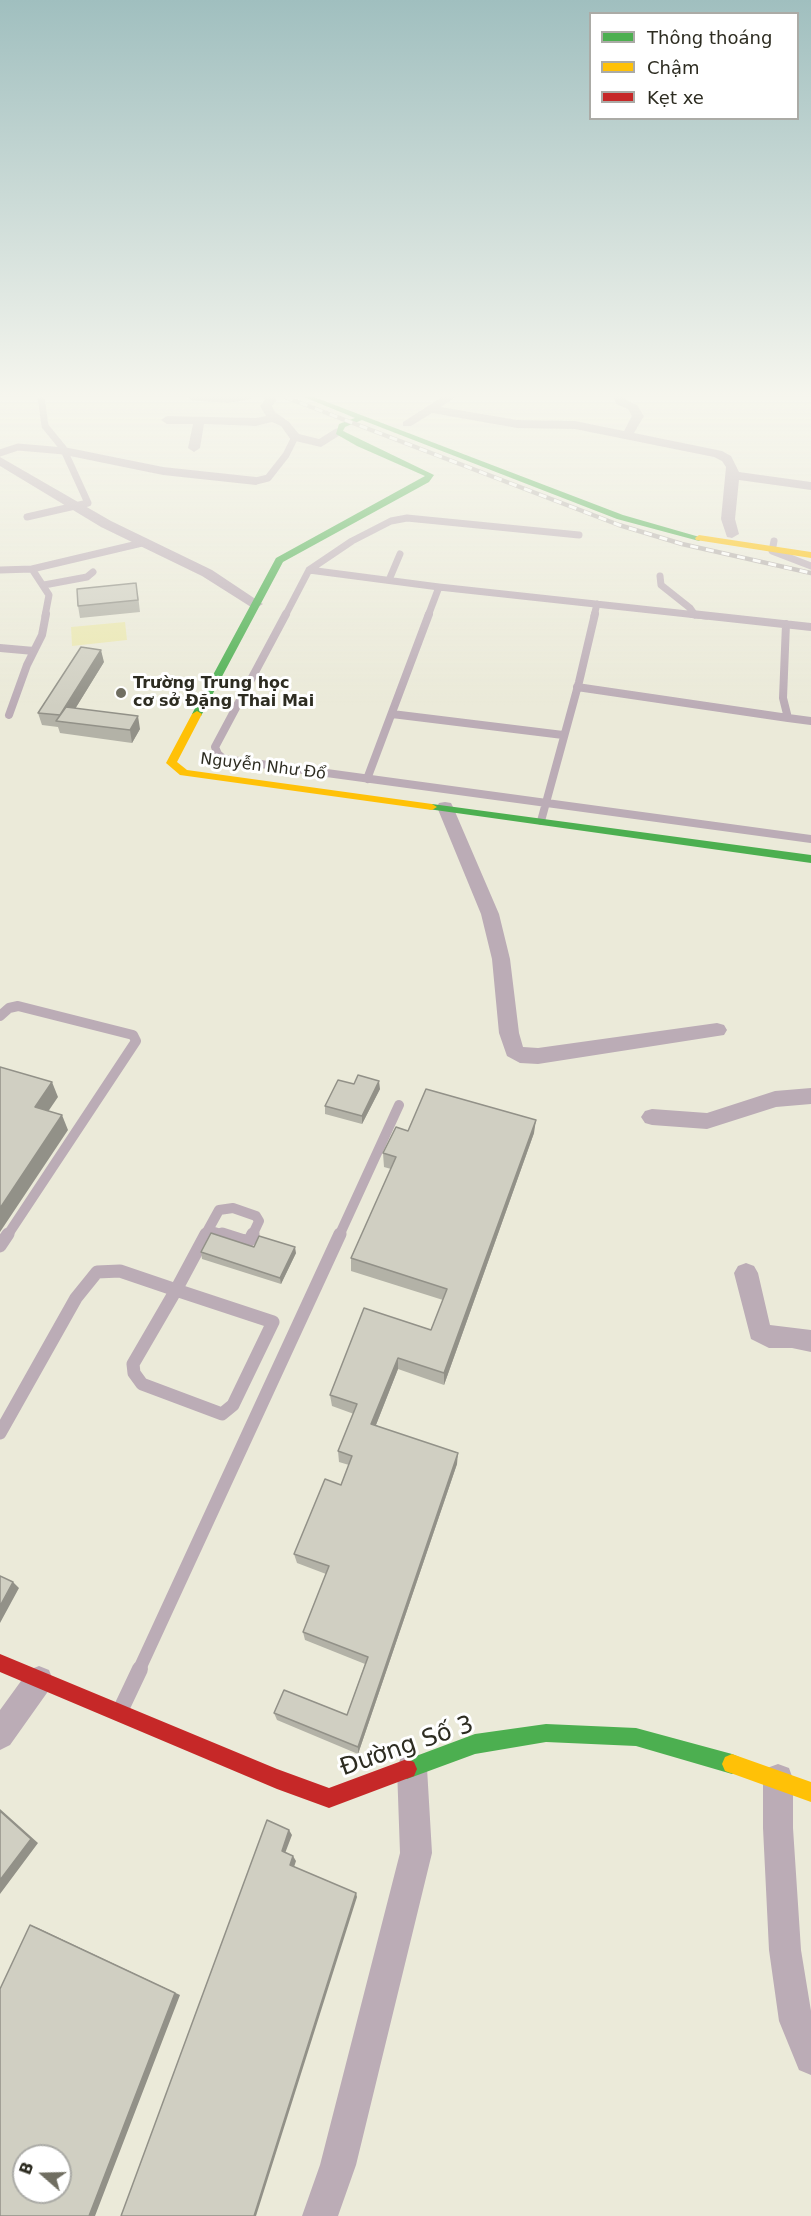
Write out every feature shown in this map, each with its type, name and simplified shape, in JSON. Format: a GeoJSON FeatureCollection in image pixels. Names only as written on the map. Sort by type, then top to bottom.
{"type":"FeatureCollection","features":[{"type":"Feature","properties":{"kind":"main road","name":"Nguyễn Như Đổ"},"geometry":{"type":"LineString","coordinates":[[388,500],[279,560],[171,763],[184,773],[811,859]]}},
{"type":"Feature","properties":{"kind":"main road"},"geometry":{"type":"LineString","coordinates":[[577,500],[620,517],[696,538],[773,546],[811,544]]}},
{"type":"Feature","properties":{"kind":"main road"},"geometry":{"type":"LineString","coordinates":[[602,500],[675,522],[811,555]]}},
{"type":"Feature","properties":{"kind":"main road","name":"Đường Số 3"},"geometry":{"type":"LineString","coordinates":[[0,1663],[329,1798],[475,1744],[546,1732],[636,1737],[778,1779],[811,1792]]}},
{"type":"Feature","properties":{"kind":"street"},"geometry":{"type":"LineString","coordinates":[[66,500],[142,543],[207,573],[256,603]]}},
{"type":"Feature","properties":{"kind":"street"},"geometry":{"type":"LineString","coordinates":[[730,500],[728,519],[732,534]]}},
{"type":"Feature","properties":{"kind":"street"},"geometry":{"type":"LineString","coordinates":[[445,807],[467,855],[494,925],[501,959],[510,1045],[514,1051],[520,1055],[538,1056],[717,1030]]}},
{"type":"Feature","properties":{"kind":"street"},"geometry":{"type":"LineString","coordinates":[[652,1117],[707,1121],[775,1099],[811,1096]]}},
{"type":"Feature","properties":{"kind":"street"},"geometry":{"type":"LineString","coordinates":[[746,1273],[759,1331],[770,1337],[792,1337],[811,1341]]}},
{"type":"Feature","properties":{"kind":"street"},"geometry":{"type":"LineString","coordinates":[[0,1735],[39,1680]]}},
{"type":"Feature","properties":{"kind":"street"},"geometry":{"type":"LineString","coordinates":[[320,2216],[339,2165],[416,1853],[412,1768]]}},
{"type":"Feature","properties":{"kind":"street"},"geometry":{"type":"LineString","coordinates":[[778,1779],[778,1828],[785,1950],[796,2021],[811,2058]]}},
{"type":"Feature","properties":{"kind":"lane"},"geometry":{"type":"LineString","coordinates":[[27,517],[88,503],[87,500]]}},
{"type":"Feature","properties":{"kind":"lane"},"geometry":{"type":"LineString","coordinates":[[579,535],[407,518],[391,521],[352,541],[309,570],[215,747],[218,754],[224,759],[811,839]]}},
{"type":"Feature","properties":{"kind":"lane"},"geometry":{"type":"LineString","coordinates":[[0,570],[32,569],[142,543]]}},
{"type":"Feature","properties":{"kind":"lane"},"geometry":{"type":"LineString","coordinates":[[773,546],[811,566]]}},
{"type":"Feature","properties":{"kind":"lane"},"geometry":{"type":"LineString","coordinates":[[389,580],[400,554]]}},
{"type":"Feature","properties":{"kind":"lane"},"geometry":{"type":"LineString","coordinates":[[9,715],[42,635],[49,596],[32,569]]}},
{"type":"Feature","properties":{"kind":"lane"},"geometry":{"type":"LineString","coordinates":[[0,578],[19,570]]}},
{"type":"Feature","properties":{"kind":"lane"},"geometry":{"type":"LineString","coordinates":[[309,570],[439,587],[811,627]]}},
{"type":"Feature","properties":{"kind":"lane"},"geometry":{"type":"LineString","coordinates":[[44,585],[87,577],[93,572]]}},
{"type":"Feature","properties":{"kind":"lane"},"geometry":{"type":"LineString","coordinates":[[660,576],[661,585],[690,608],[695,615]]}},
{"type":"Feature","properties":{"kind":"lane"},"geometry":{"type":"LineString","coordinates":[[367,779],[439,587]]}},
{"type":"Feature","properties":{"kind":"lane"},"geometry":{"type":"LineString","coordinates":[[541,821],[597,604]]}},
{"type":"Feature","properties":{"kind":"lane"},"geometry":{"type":"LineString","coordinates":[[786,624],[783,698],[788,718]]}},
{"type":"Feature","properties":{"kind":"lane"},"geometry":{"type":"LineString","coordinates":[[0,648],[34,651]]}},
{"type":"Feature","properties":{"kind":"lane"},"geometry":{"type":"LineString","coordinates":[[577,687],[811,721]]}},
{"type":"Feature","properties":{"kind":"lane"},"geometry":{"type":"LineString","coordinates":[[392,714],[563,735]]}},
{"type":"Feature","properties":{"kind":"lane"},"geometry":{"type":"LineString","coordinates":[[0,1016],[9,1008],[18,1006],[133,1035],[136,1041],[0,1246]]}},
{"type":"Feature","properties":{"kind":"lane"},"geometry":{"type":"LineString","coordinates":[[119,1713],[399,1105]]}},
{"type":"Feature","properties":{"kind":"lane"},"geometry":{"type":"LineString","coordinates":[[0,1433],[76,1298],[97,1272],[108,1270],[120,1271],[176,1290],[273,1322],[233,1405],[222,1414],[142,1384],[134,1373],[133,1364],[176,1290],[208,1230]]}},
{"type":"Feature","properties":{"kind":"shaded area"},"geometry":{"type":"Polygon","coordinates":[[[125,622],[127,640],[72,646],[71,627],[125,622]]]}},
{"type":"Feature","properties":{"kind":"building"},"geometry":{"type":"Polygon","coordinates":[[[136,583],[138,600],[78,606],[77,589],[136,583]]]}},
{"type":"Feature","properties":{"kind":"building"},"geometry":{"type":"Polygon","coordinates":[[[81,647],[101,650],[60,715],[38,713],[81,647]]]}},
{"type":"Feature","properties":{"kind":"building"},"geometry":{"type":"Polygon","coordinates":[[[66,707],[138,716],[130,730],[56,721],[66,707]]]}},
{"type":"Feature","properties":{"kind":"building"},"geometry":{"type":"Polygon","coordinates":[[[0,1067],[52,1082],[35,1107],[62,1115],[0,1208],[0,1067]]]}},
{"type":"Feature","properties":{"kind":"building"},"geometry":{"type":"Polygon","coordinates":[[[358,1075],[379,1081],[362,1116],[325,1106],[338,1080],[354,1084],[358,1075]]]}},
{"type":"Feature","properties":{"kind":"building"},"geometry":{"type":"Polygon","coordinates":[[[426,1089],[536,1120],[444,1373],[398,1358],[371,1424],[458,1453],[358,1747],[274,1713],[284,1690],[347,1715],[368,1657],[303,1632],[329,1566],[294,1554],[325,1479],[341,1485],[352,1456],[338,1451],[357,1404],[330,1395],[364,1308],[431,1330],[447,1289],[351,1258],[396,1157],[383,1153],[396,1127],[408,1131],[426,1089]]]}},
{"type":"Feature","properties":{"kind":"building"},"geometry":{"type":"Polygon","coordinates":[[[211,1233],[254,1247],[259,1236],[295,1247],[280,1278],[201,1252],[211,1233]]]}},
{"type":"Feature","properties":{"kind":"building"},"geometry":{"type":"Polygon","coordinates":[[[0,1576],[13,1582],[0,1606],[0,1576]]]}},
{"type":"Feature","properties":{"kind":"building"},"geometry":{"type":"Polygon","coordinates":[[[0,1811],[31,1839],[0,1880],[0,1811]]]}},
{"type":"Feature","properties":{"kind":"building"},"geometry":{"type":"Polygon","coordinates":[[[267,1820],[289,1830],[282,1851],[293,1856],[290,1865],[356,1893],[254,2216],[121,2216],[267,1820]]]}},
{"type":"Feature","properties":{"kind":"building"},"geometry":{"type":"Polygon","coordinates":[[[30,1925],[175,1993],[89,2216],[0,2216],[0,1989],[30,1925]]]}},
{"type":"Feature","properties":{"kind":"railway"},"geometry":{"type":"LineString","coordinates":[[555,500],[619,525],[682,544],[811,573]]}},
{"type":"Feature","properties":{"kind":"traffic: fast"},"geometry":{"type":"LineString","coordinates":[[197,714],[279,560],[388,500]]}},
{"type":"Feature","properties":{"kind":"traffic: fast"},"geometry":{"type":"LineString","coordinates":[[577,500],[620,517],[699,538]]}},
{"type":"Feature","properties":{"kind":"traffic: fast"},"geometry":{"type":"LineString","coordinates":[[432,807],[811,859]]}},
{"type":"Feature","properties":{"kind":"traffic: fast"},"geometry":{"type":"LineString","coordinates":[[407,1769],[475,1744],[546,1733],[636,1737],[732,1764]]}},
{"type":"Feature","properties":{"kind":"traffic: slow"},"geometry":{"type":"LineString","coordinates":[[699,538],[811,555]]}},
{"type":"Feature","properties":{"kind":"traffic: slow"},"geometry":{"type":"LineString","coordinates":[[197,714],[171,763],[184,773],[432,807]]}},
{"type":"Feature","properties":{"kind":"traffic: slow"},"geometry":{"type":"LineString","coordinates":[[732,1764],[811,1792]]}},
{"type":"Feature","properties":{"kind":"traffic: jam"},"geometry":{"type":"LineString","coordinates":[[0,1663],[277,1779],[329,1798],[407,1769]]}},
{"type":"Feature","properties":{"kind":"place","name":"Trường Trung học cơ sở Đặng Thai Mai"},"geometry":{"type":"Point","coordinates":[121,693]}}]}
